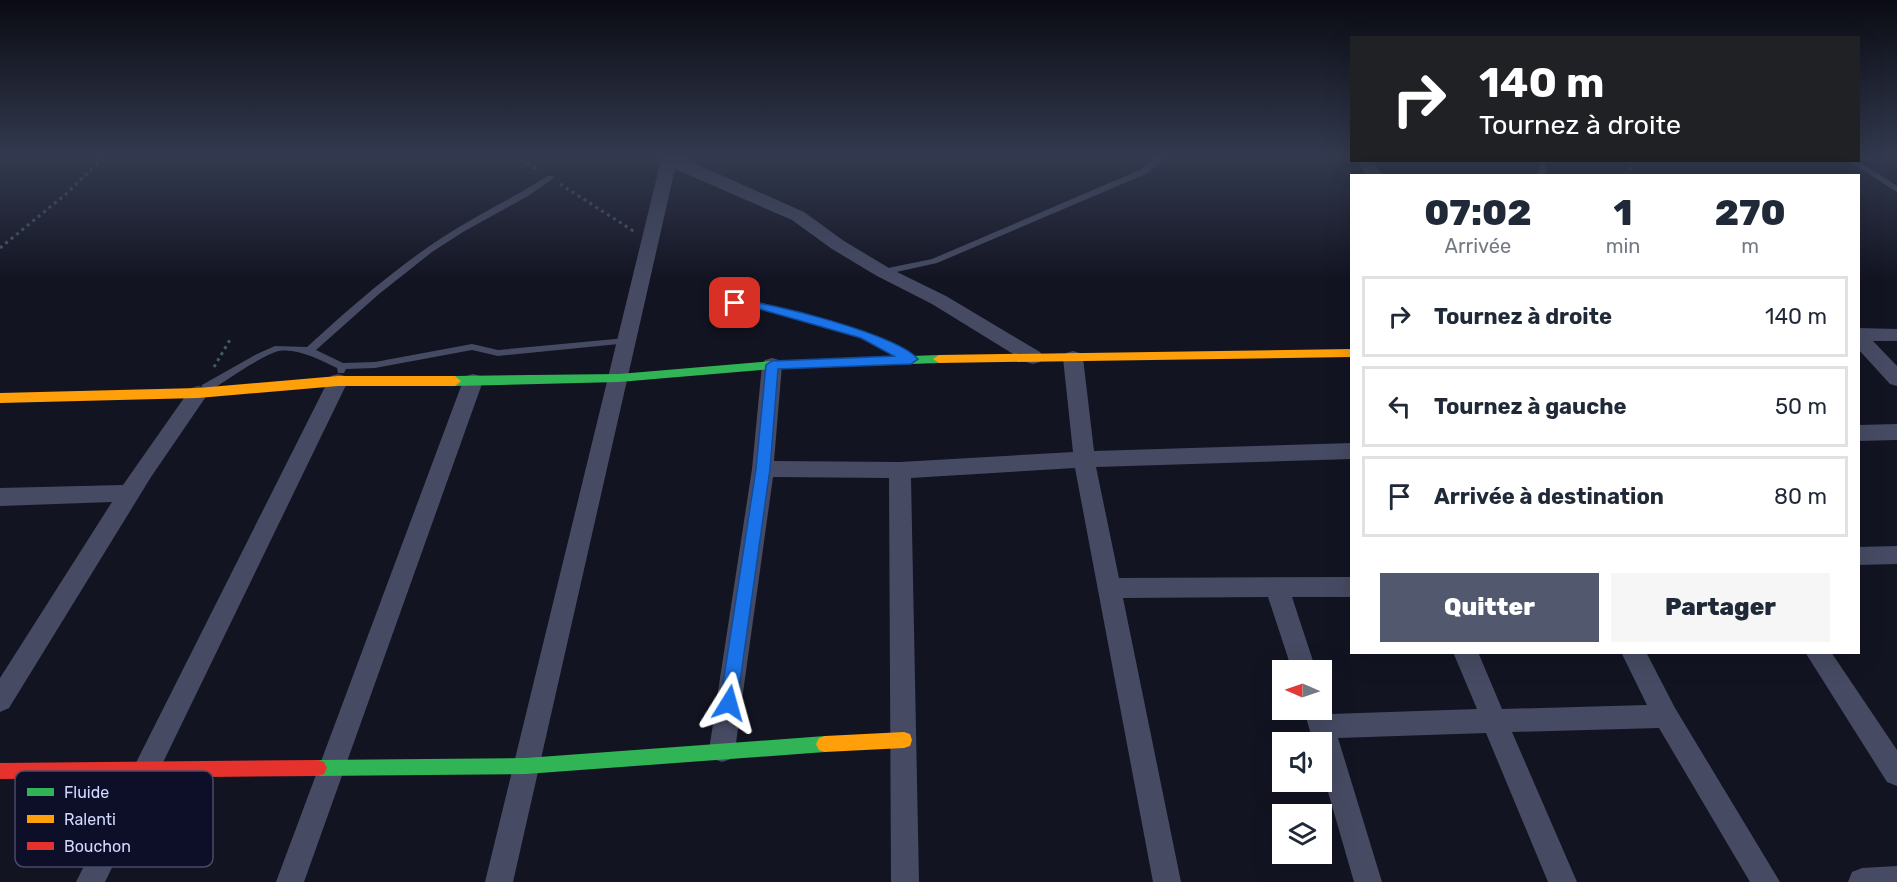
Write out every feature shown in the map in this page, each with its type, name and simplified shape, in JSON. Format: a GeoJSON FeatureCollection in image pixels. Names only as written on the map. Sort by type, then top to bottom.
{"type":"FeatureCollection","features":[{"type":"Feature","properties":{"kind":"street"},"geometry":{"type":"LineString","coordinates":[[499,882],[660,197]]}},
{"type":"Feature","properties":{"kind":"street"},"geometry":{"type":"LineString","coordinates":[[756,197],[798,216],[838,245],[883,272],[939,300],[1033,357]]}},
{"type":"Feature","properties":{"kind":"street"},"geometry":{"type":"LineString","coordinates":[[1860,335],[1897,335]]}},
{"type":"Feature","properties":{"kind":"street"},"geometry":{"type":"LineString","coordinates":[[1860,337],[1897,379]]}},
{"type":"Feature","properties":{"kind":"street"},"geometry":{"type":"LineString","coordinates":[[0,398],[198,393],[340,373],[473,381],[619,378],[772,365],[911,359],[1350,353]]}},
{"type":"Feature","properties":{"kind":"street"},"geometry":{"type":"LineString","coordinates":[[1073,358],[1084,459],[1167,882]]}},
{"type":"Feature","properties":{"kind":"street"},"geometry":{"type":"LineString","coordinates":[[722,750],[763,469],[772,365]]}},
{"type":"Feature","properties":{"kind":"street"},"geometry":{"type":"LineString","coordinates":[[146,769],[340,373]]}},
{"type":"Feature","properties":{"kind":"street"},"geometry":{"type":"LineString","coordinates":[[290,882],[473,381]]}},
{"type":"Feature","properties":{"kind":"street"},"geometry":{"type":"LineString","coordinates":[[0,700],[129,493],[198,393]]}},
{"type":"Feature","properties":{"kind":"street"},"geometry":{"type":"LineString","coordinates":[[1860,433],[1897,432]]}},
{"type":"Feature","properties":{"kind":"street"},"geometry":{"type":"LineString","coordinates":[[763,469],[900,470],[1084,459],[1350,451]]}},
{"type":"Feature","properties":{"kind":"street"},"geometry":{"type":"LineString","coordinates":[[900,470],[905,882]]}},
{"type":"Feature","properties":{"kind":"street"},"geometry":{"type":"LineString","coordinates":[[0,497],[129,493]]}},
{"type":"Feature","properties":{"kind":"street"},"geometry":{"type":"LineString","coordinates":[[1860,556],[1897,555]]}},
{"type":"Feature","properties":{"kind":"street"},"geometry":{"type":"LineString","coordinates":[[1277,587],[1301,660]]}},
{"type":"Feature","properties":{"kind":"street"},"geometry":{"type":"LineString","coordinates":[[1109,588],[1350,587]]}},
{"type":"Feature","properties":{"kind":"street"},"geometry":{"type":"LineString","coordinates":[[1466,654],[1563,882]]}},
{"type":"Feature","properties":{"kind":"street"},"geometry":{"type":"LineString","coordinates":[[1634,654],[1666,716],[1766,882]]}},
{"type":"Feature","properties":{"kind":"street"},"geometry":{"type":"LineString","coordinates":[[1818,654],[1897,772]]}},
{"type":"Feature","properties":{"kind":"street"},"geometry":{"type":"LineString","coordinates":[[1332,718],[1495,721],[1666,716]]}},
{"type":"Feature","properties":{"kind":"street"},"geometry":{"type":"LineString","coordinates":[[1320,720],[1368,882]]}},
{"type":"Feature","properties":{"kind":"street"},"geometry":{"type":"LineString","coordinates":[[0,771],[526,766],[722,750],[904,740]]}},
{"type":"Feature","properties":{"kind":"street"},"geometry":{"type":"LineString","coordinates":[[90,882],[97,867]]}},
{"type":"Feature","properties":{"kind":"street"},"geometry":{"type":"LineString","coordinates":[[1862,882],[1897,880]]}},
{"type":"Feature","properties":{"kind":"lane"},"geometry":{"type":"LineString","coordinates":[[309,351],[349,314],[448,237],[524,197]]}},
{"type":"Feature","properties":{"kind":"lane"},"geometry":{"type":"LineString","coordinates":[[883,272],[934,261],[1084,197]]}},
{"type":"Feature","properties":{"kind":"lane"},"geometry":{"type":"LineString","coordinates":[[714,303],[756,304],[865,335],[911,359]]}},
{"type":"Feature","properties":{"kind":"lane"},"geometry":{"type":"LineString","coordinates":[[198,393],[260,356],[278,348],[309,351],[340,373],[472,347],[498,353],[626,342]]}},
{"type":"Feature","properties":{"kind":"path"},"geometry":{"type":"LineString","coordinates":[[0,248],[62,197]]}},
{"type":"Feature","properties":{"kind":"path"},"geometry":{"type":"LineString","coordinates":[[583,197],[618,223],[650,238]]}},
{"type":"Feature","properties":{"kind":"traffic: fast"},"geometry":{"type":"LineString","coordinates":[[455,381],[619,378],[772,365],[939,359]]}},
{"type":"Feature","properties":{"kind":"traffic: fast"},"geometry":{"type":"LineString","coordinates":[[318,768],[526,766],[825,744]]}},
{"type":"Feature","properties":{"kind":"traffic: slow"},"geometry":{"type":"LineString","coordinates":[[939,359],[1350,353]]}},
{"type":"Feature","properties":{"kind":"traffic: slow"},"geometry":{"type":"LineString","coordinates":[[0,398],[198,393],[338,381],[455,381]]}},
{"type":"Feature","properties":{"kind":"traffic: slow"},"geometry":{"type":"LineString","coordinates":[[825,744],[904,740]]}},
{"type":"Feature","properties":{"kind":"traffic: jam"},"geometry":{"type":"LineString","coordinates":[[0,771],[318,768]]}},
{"type":"Feature","properties":{"kind":"route"},"geometry":{"type":"LineString","coordinates":[[729,703],[763,469],[772,365],[911,359],[865,335],[798,318],[756,304],[735,303]]}}]}
